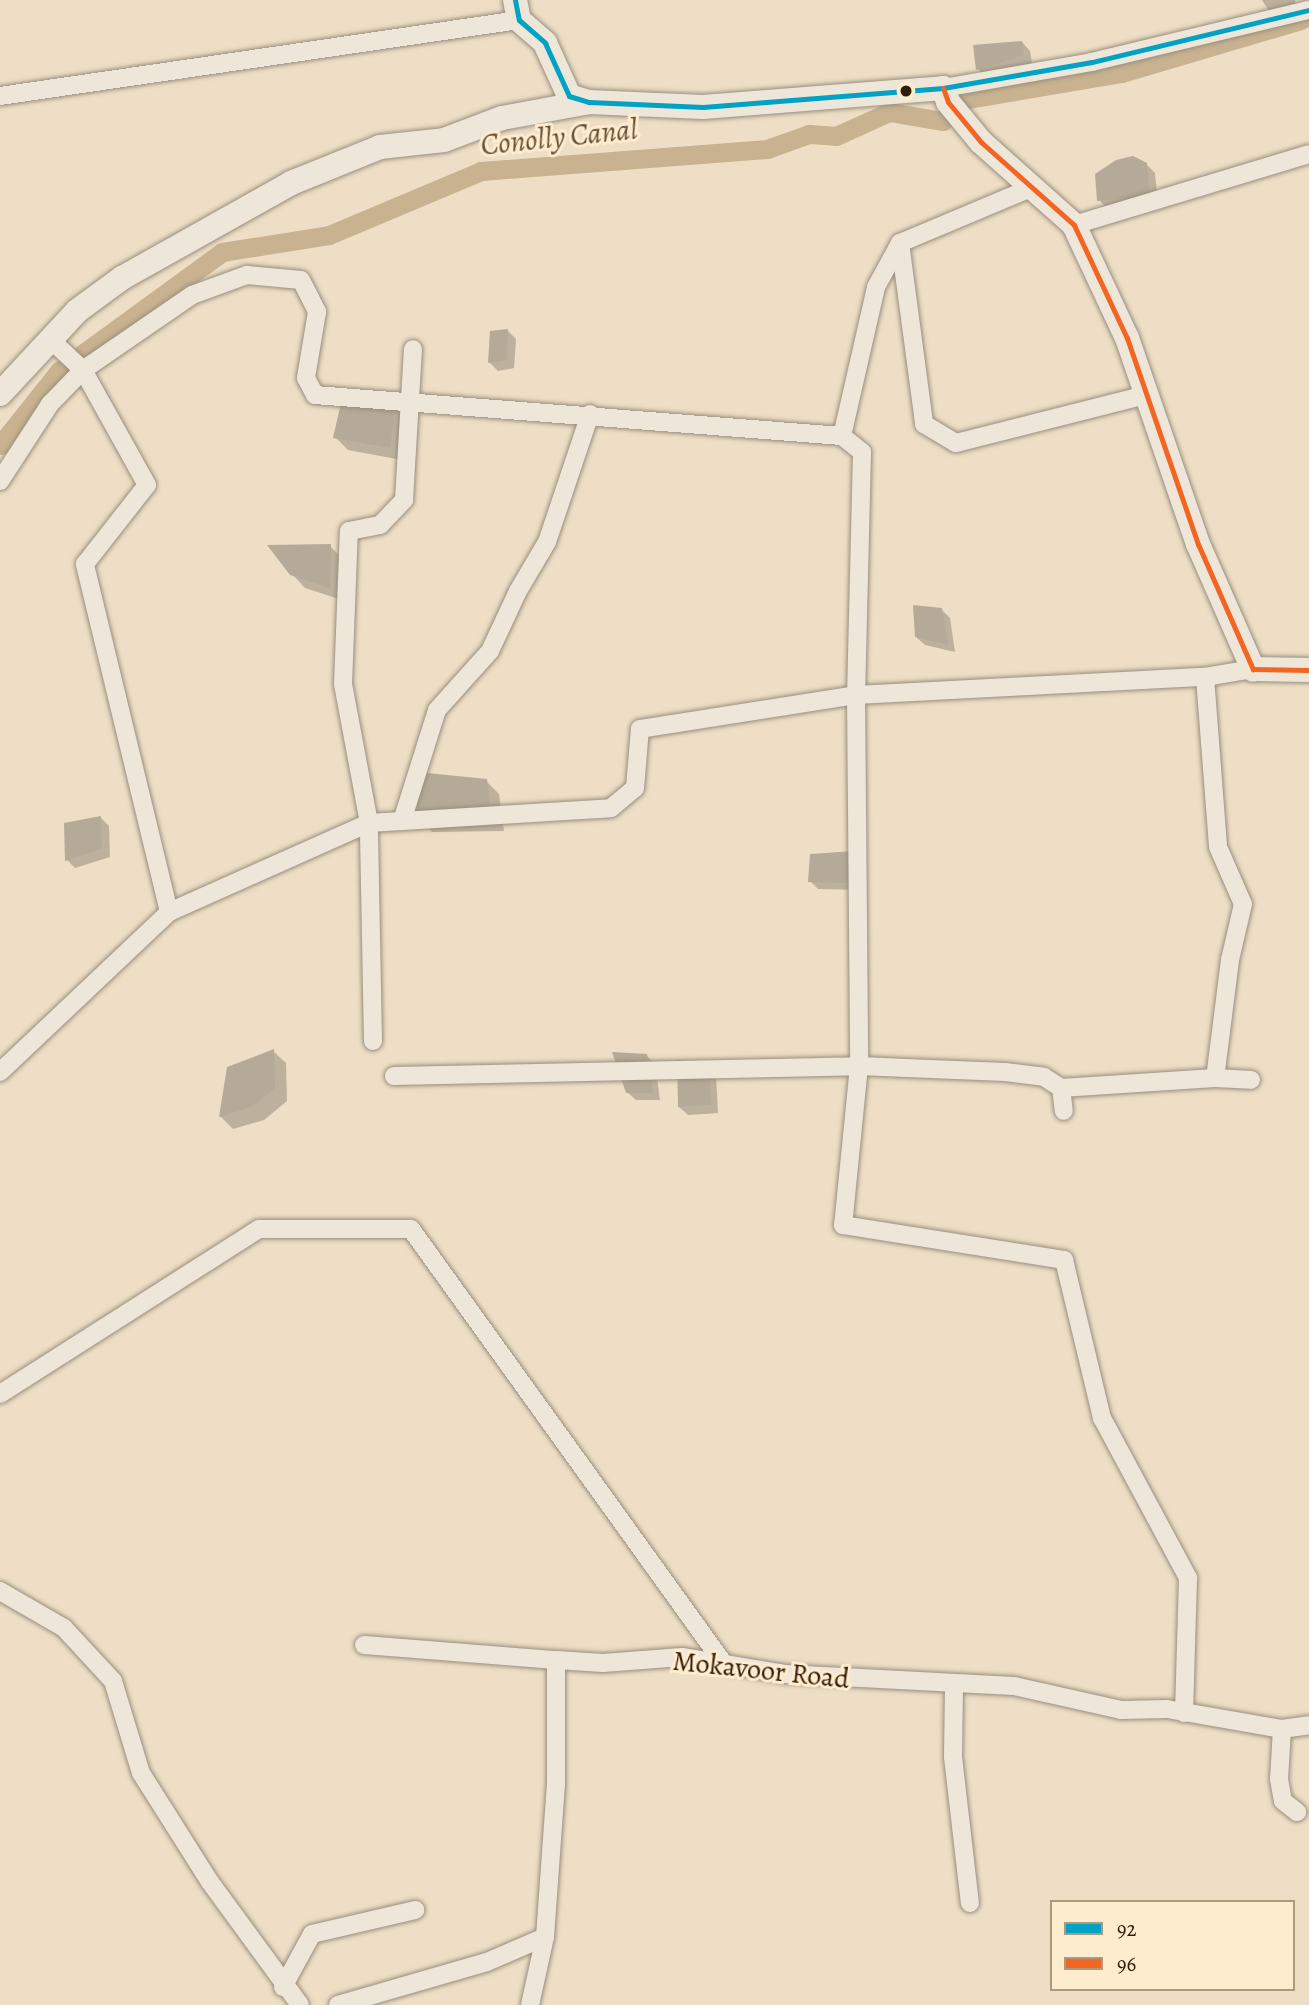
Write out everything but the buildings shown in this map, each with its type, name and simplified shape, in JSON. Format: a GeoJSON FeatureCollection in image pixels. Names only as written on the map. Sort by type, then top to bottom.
{"type":"FeatureCollection","features":[{"type":"Feature","properties":{"kind":"main road"},"geometry":{"type":"LineString","coordinates":[[517,10],[545,43],[569,96],[589,103]]}},
{"type":"Feature","properties":{"kind":"main road"},"geometry":{"type":"LineString","coordinates":[[0,394],[50,339],[122,278],[291,183],[380,147],[443,140],[502,118],[589,103],[703,107],[952,103],[995,157],[1073,225],[1149,394],[1198,544],[1253,670],[1309,670]]}},
{"type":"Feature","properties":{"kind":"street"},"geometry":{"type":"LineString","coordinates":[[0,96],[517,10]]}},
{"type":"Feature","properties":{"kind":"street"},"geometry":{"type":"LineString","coordinates":[[952,103],[1092,62],[1309,10]]}},
{"type":"Feature","properties":{"kind":"street"},"geometry":{"type":"LineString","coordinates":[[1073,225],[1309,154]]}},
{"type":"Feature","properties":{"kind":"street"},"geometry":{"type":"LineString","coordinates":[[842,436],[876,287],[900,243],[1031,188]]}},
{"type":"Feature","properties":{"kind":"street"},"geometry":{"type":"LineString","coordinates":[[900,243],[924,424],[956,443],[1149,394]]}},
{"type":"Feature","properties":{"kind":"street"},"geometry":{"type":"LineString","coordinates":[[0,481],[50,404],[83,370],[192,295],[247,275],[301,280],[317,312],[306,378],[315,395],[410,399],[842,436],[862,452],[856,695],[859,1066],[843,1225],[1064,1260],[1102,1418],[1188,1578],[1184,1713]]}},
{"type":"Feature","properties":{"kind":"street"},"geometry":{"type":"LineString","coordinates":[[50,339],[83,370],[147,485],[85,564],[169,912]]}},
{"type":"Feature","properties":{"kind":"street"},"geometry":{"type":"LineString","coordinates":[[373,1041],[369,823],[343,684],[349,531],[380,524],[404,500],[413,349]]}},
{"type":"Feature","properties":{"kind":"street"},"geometry":{"type":"LineString","coordinates":[[402,821],[438,710],[491,650],[518,591],[547,542],[590,414]]}},
{"type":"Feature","properties":{"kind":"street"},"geometry":{"type":"LineString","coordinates":[[0,1072],[169,912],[369,823],[611,808],[635,788],[640,729],[856,695],[1205,677],[1253,670]]}},
{"type":"Feature","properties":{"kind":"street"},"geometry":{"type":"LineString","coordinates":[[1205,677],[1218,847],[1243,904],[1230,960],[1215,1078]]}},
{"type":"Feature","properties":{"kind":"street"},"geometry":{"type":"LineString","coordinates":[[394,1076],[859,1066],[1005,1072],[1044,1077],[1061,1088],[1215,1078],[1251,1080]]}},
{"type":"Feature","properties":{"kind":"street"},"geometry":{"type":"LineString","coordinates":[[1061,1088],[1064,1111]]}},
{"type":"Feature","properties":{"kind":"street"},"geometry":{"type":"LineString","coordinates":[[0,1394],[260,1229],[411,1229],[724,1664]]}},
{"type":"Feature","properties":{"kind":"street"},"geometry":{"type":"LineString","coordinates":[[0,1591],[64,1628],[113,1681],[141,1773],[283,1987],[300,2005]]}},
{"type":"Feature","properties":{"kind":"street","name":"Mokavoor Road"},"geometry":{"type":"LineString","coordinates":[[364,1645],[603,1663],[682,1657],[785,1674],[954,1685],[1014,1686],[1121,1710],[1184,1713],[1282,1729],[1309,1725]]}},
{"type":"Feature","properties":{"kind":"street"},"geometry":{"type":"LineString","coordinates":[[530,2005],[545,1937],[556,1782],[556,1660]]}},
{"type":"Feature","properties":{"kind":"street"},"geometry":{"type":"LineString","coordinates":[[954,1685],[953,1758],[971,1903]]}},
{"type":"Feature","properties":{"kind":"street"},"geometry":{"type":"LineString","coordinates":[[1282,1729],[1279,1779],[1283,1801],[1297,1812]]}},
{"type":"Feature","properties":{"kind":"street"},"geometry":{"type":"LineString","coordinates":[[283,1987],[312,1934],[415,1910]]}},
{"type":"Feature","properties":{"kind":"street"},"geometry":{"type":"LineString","coordinates":[[338,2005],[487,1962],[545,1937]]}},
{"type":"Feature","properties":{"kind":"waterway","name":"Conolly Canal"},"geometry":{"type":"LineString","coordinates":[[0,445],[59,371],[222,252],[329,235],[481,171],[767,149],[809,134],[836,136],[889,112],[943,121],[962,100],[1122,73],[1301,20]]}},
{"type":"Feature","properties":{"kind":"transit line","name":"92"},"geometry":{"type":"LineString","coordinates":[[515,0],[519,20],[545,43],[569,96],[589,102],[703,107],[943,88],[1092,62],[1309,10]]}},
{"type":"Feature","properties":{"kind":"transit line","name":"96"},"geometry":{"type":"LineString","coordinates":[[943,88],[948,102],[981,142],[1074,225],[1127,338],[1198,544],[1253,669],[1309,670]]}}]}
